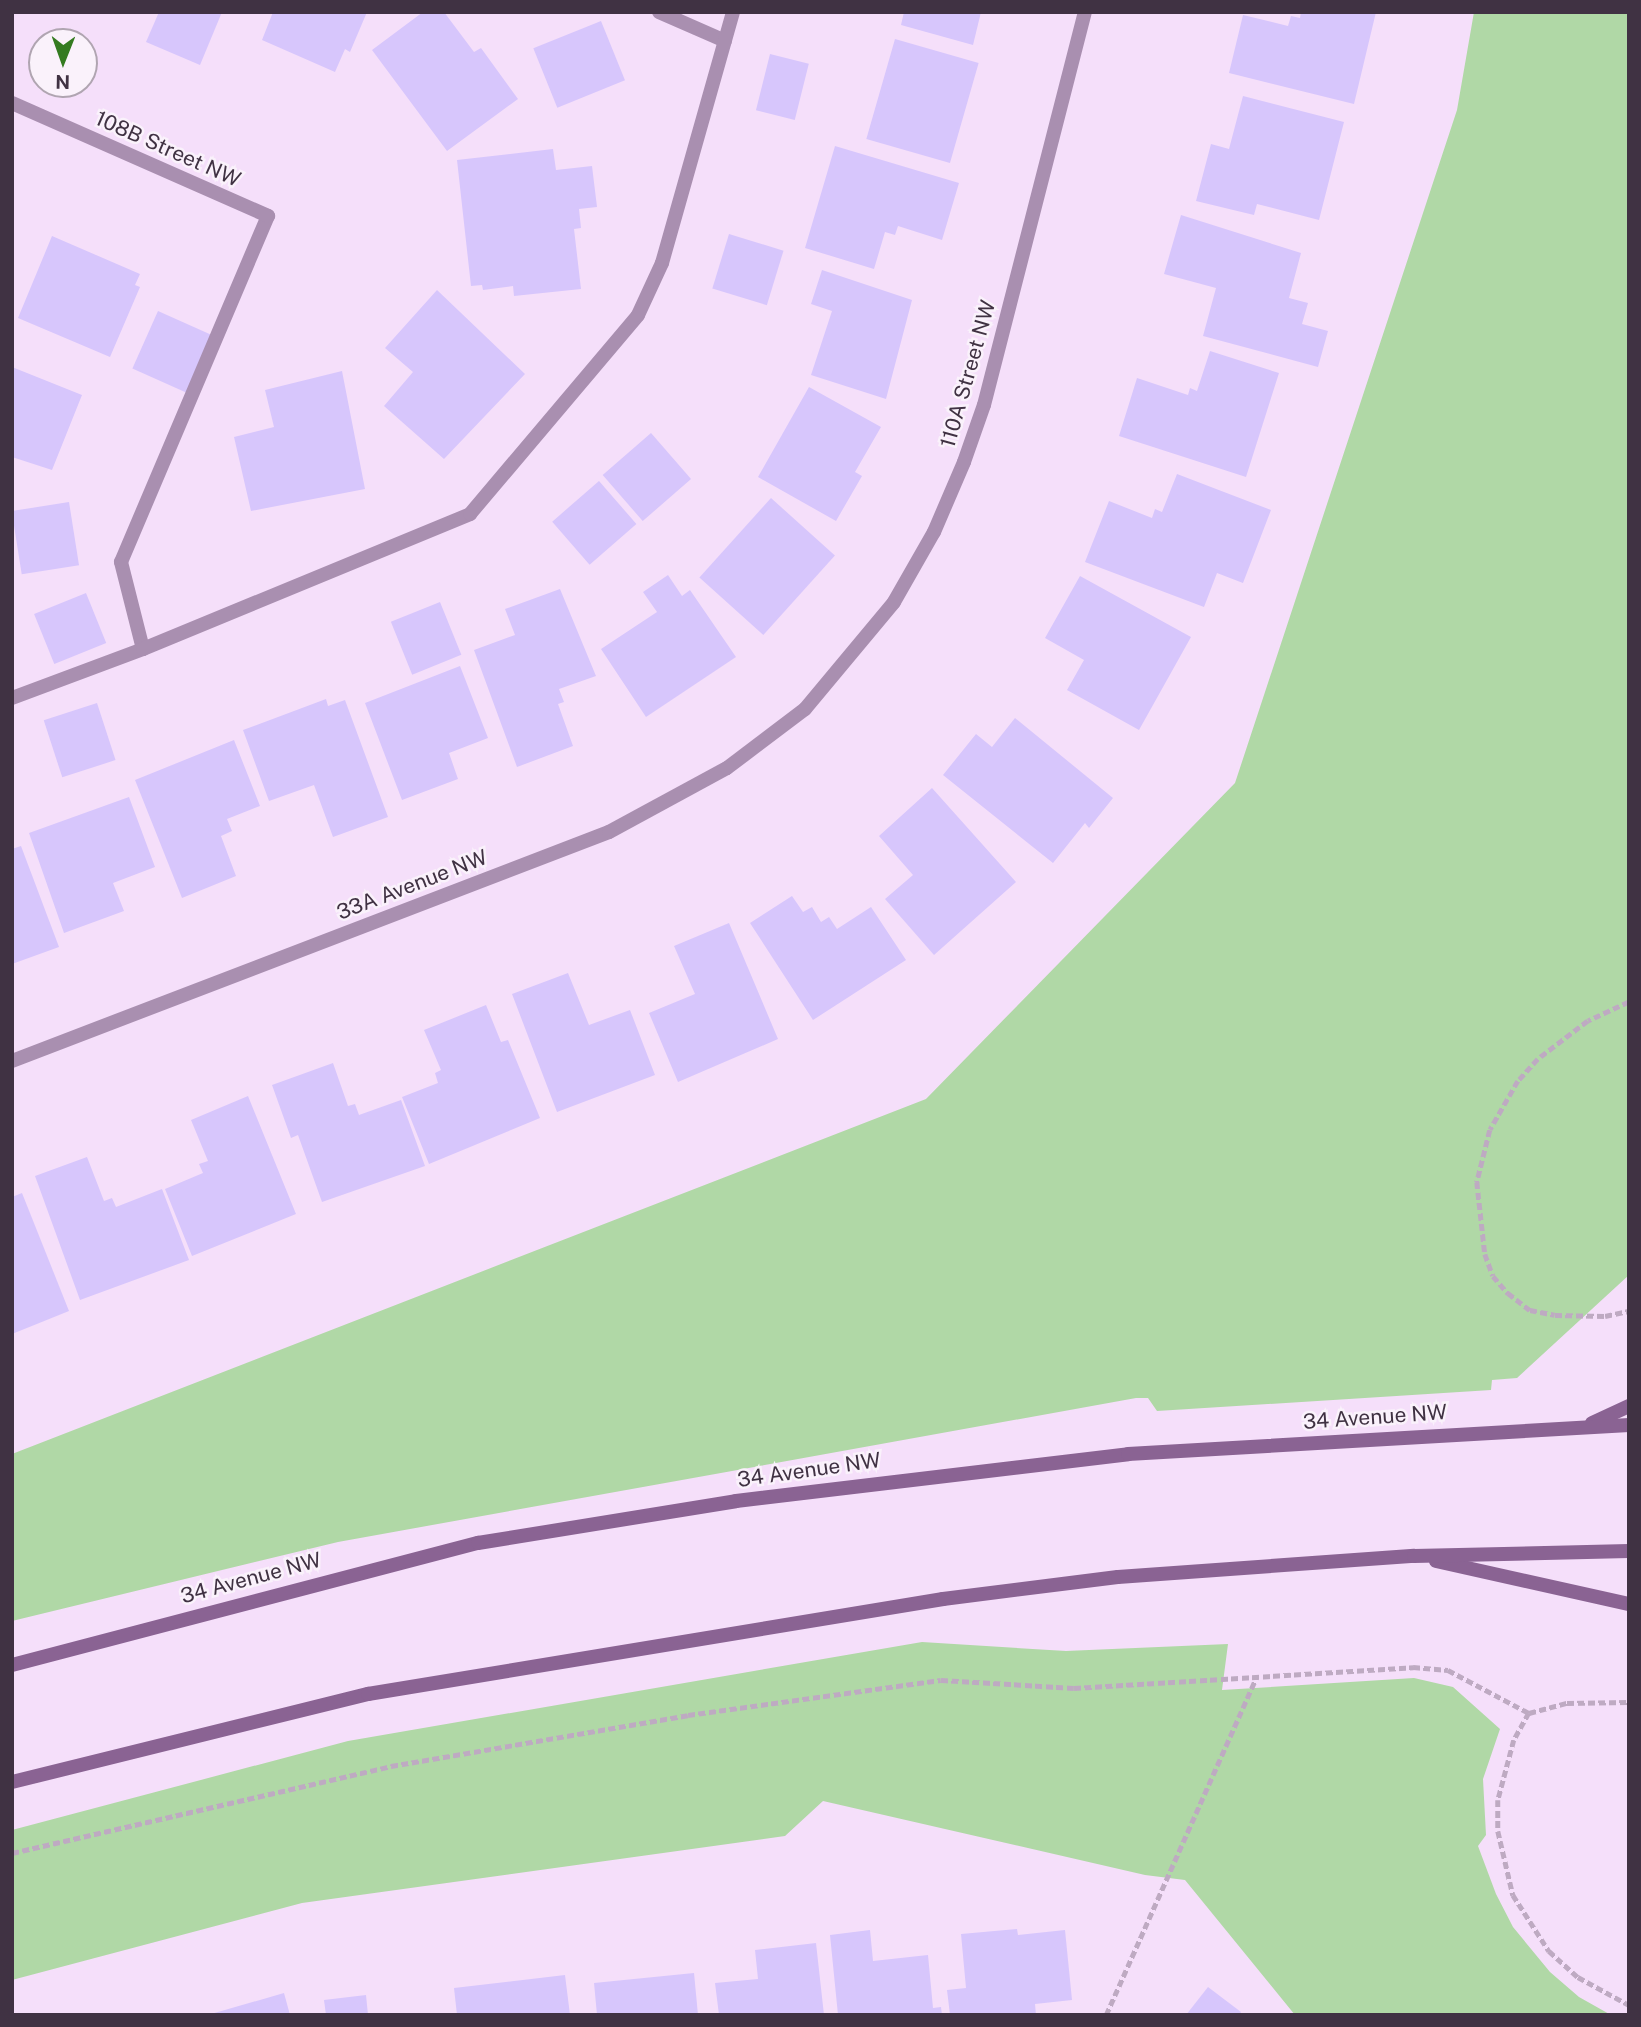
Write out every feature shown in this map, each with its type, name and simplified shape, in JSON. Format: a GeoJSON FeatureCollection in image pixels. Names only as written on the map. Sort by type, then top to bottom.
{"type":"FeatureCollection","features":[{"type":"Feature","properties":{"kind":"main road"},"geometry":{"type":"LineString","coordinates":[[1586,1426],[1629,1406]]}},
{"type":"Feature","properties":{"kind":"main road","name":"34 Avenue NW"},"geometry":{"type":"LineString","coordinates":[[12,1665],[478,1543],[670,1511],[942,1473],[1128,1454],[1629,1425]]}},
{"type":"Feature","properties":{"kind":"main road"},"geometry":{"type":"LineString","coordinates":[[12,1782],[368,1694],[748,1629],[1118,1577],[1414,1556],[1629,1551]]}},
{"type":"Feature","properties":{"kind":"main road"},"geometry":{"type":"LineString","coordinates":[[1414,1556],[1629,1604]]}},
{"type":"Feature","properties":{"kind":"street"},"geometry":{"type":"LineString","coordinates":[[659,12],[725,41]]}},
{"type":"Feature","properties":{"kind":"street"},"geometry":{"type":"LineString","coordinates":[[12,698],[143,649],[470,514],[638,315],[662,263],[733,12]]}},
{"type":"Feature","properties":{"kind":"street","name":"110A Street NW"},"geometry":{"type":"LineString","coordinates":[[805,709],[894,602],[934,532],[964,462],[984,405],[1086,12]]}},
{"type":"Feature","properties":{"kind":"street","name":"108B Street NW"},"geometry":{"type":"LineString","coordinates":[[12,103],[268,216],[121,562],[143,649]]}},
{"type":"Feature","properties":{"kind":"street","name":"33A Avenue NW"},"geometry":{"type":"LineString","coordinates":[[12,1061],[610,832],[727,768],[805,709]]}},
{"type":"Feature","properties":{"kind":"path"},"geometry":{"type":"LineString","coordinates":[[1629,1002],[1588,1021],[1538,1059],[1501,1105],[1481,1156],[1477,1208],[1493,1276],[1530,1310],[1580,1317],[1629,1311]]}},
{"type":"Feature","properties":{"kind":"path"},"geometry":{"type":"LineString","coordinates":[[12,1853],[391,1766],[688,1715],[941,1680],[1074,1688],[1413,1667],[1448,1670],[1529,1713],[1567,1703],[1629,1702]]}},
{"type":"Feature","properties":{"kind":"path"},"geometry":{"type":"LineString","coordinates":[[1106,2015],[1256,1678]]}},
{"type":"Feature","properties":{"kind":"path"},"geometry":{"type":"LineString","coordinates":[[1529,1713],[1514,1740],[1498,1800],[1497,1831],[1513,1895],[1549,1951],[1577,1977],[1629,2005]]}},
{"type":"Feature","properties":{"kind":"green space"},"geometry":{"type":"Polygon","coordinates":[[[1474,12],[1629,12],[1629,1275],[1517,1378],[1492,1380],[1491,1390],[1157,1411],[1148,1398],[1136,1398],[338,1542],[12,1621],[12,1454],[926,1099],[1235,783],[1457,110],[1474,12]]]}},
{"type":"Feature","properties":{"kind":"green space"},"geometry":{"type":"Polygon","coordinates":[[[922,1642],[1066,1651],[1228,1644],[1222,1690],[1414,1678],[1453,1687],[1500,1729],[1483,1779],[1486,1835],[1478,1846],[1496,1894],[1513,1927],[1550,1972],[1579,1997],[1611,2015],[1295,2015],[1185,1880],[1145,1875],[823,1801],[785,1836],[302,1903],[12,1980],[12,1830],[348,1741],[922,1642]]]}},
{"type":"Feature","properties":{"kind":"building"},"geometry":{"type":"Polygon","coordinates":[[[159,12],[222,12],[200,65],[146,42],[159,12]]]}},
{"type":"Feature","properties":{"kind":"building"},"geometry":{"type":"Polygon","coordinates":[[[273,12],[367,12],[350,52],[345,49],[335,72],[262,40],[273,12]]]}},
{"type":"Feature","properties":{"kind":"building"},"geometry":{"type":"Polygon","coordinates":[[[423,12],[444,12],[474,52],[481,48],[518,99],[447,151],[372,50],[423,12]]]}},
{"type":"Feature","properties":{"kind":"building"},"geometry":{"type":"Polygon","coordinates":[[[904,12],[981,12],[973,45],[901,25],[904,12]]]}},
{"type":"Feature","properties":{"kind":"building"},"geometry":{"type":"Polygon","coordinates":[[[1301,12],[1376,12],[1354,104],[1229,73],[1243,15],[1288,26],[1291,16],[1300,18],[1301,12]]]}},
{"type":"Feature","properties":{"kind":"building"},"geometry":{"type":"Polygon","coordinates":[[[601,21],[625,80],[557,108],[533,48],[601,21]]]}},
{"type":"Feature","properties":{"kind":"building"},"geometry":{"type":"Polygon","coordinates":[[[895,39],[979,63],[950,163],[866,139],[895,39]]]}},
{"type":"Feature","properties":{"kind":"building"},"geometry":{"type":"Polygon","coordinates":[[[770,54],[809,64],[795,120],[756,110],[770,54]]]}},
{"type":"Feature","properties":{"kind":"building"},"geometry":{"type":"Polygon","coordinates":[[[1243,96],[1344,122],[1319,220],[1257,204],[1254,215],[1196,201],[1211,144],[1229,149],[1243,96]]]}},
{"type":"Feature","properties":{"kind":"building"},"geometry":{"type":"Polygon","coordinates":[[[835,146],[959,183],[942,240],[898,226],[895,235],[885,232],[874,269],[805,248],[835,146]]]}},
{"type":"Feature","properties":{"kind":"building"},"geometry":{"type":"Polygon","coordinates":[[[553,149],[556,170],[592,166],[597,207],[579,209],[581,228],[574,229],[581,289],[514,296],[513,286],[483,290],[482,285],[471,286],[457,160],[553,149]]]}},
{"type":"Feature","properties":{"kind":"building"},"geometry":{"type":"Polygon","coordinates":[[[1181,215],[1301,253],[1289,298],[1308,303],[1302,324],[1328,331],[1318,367],[1203,336],[1216,288],[1164,274],[1181,215]]]}},
{"type":"Feature","properties":{"kind":"building"},"geometry":{"type":"Polygon","coordinates":[[[729,234],[784,251],[767,305],[712,289],[729,234]]]}},
{"type":"Feature","properties":{"kind":"building"},"geometry":{"type":"Polygon","coordinates":[[[52,236],[140,274],[135,285],[140,287],[110,357],[18,318],[52,236]]]}},
{"type":"Feature","properties":{"kind":"building"},"geometry":{"type":"Polygon","coordinates":[[[822,270],[912,300],[886,399],[811,375],[832,311],[811,304],[822,270]]]}},
{"type":"Feature","properties":{"kind":"building"},"geometry":{"type":"Polygon","coordinates":[[[437,290],[525,374],[444,459],[384,406],[413,372],[385,348],[437,290]]]}},
{"type":"Feature","properties":{"kind":"building"},"geometry":{"type":"Polygon","coordinates":[[[158,311],[213,335],[187,393],[132,369],[158,311]]]}},
{"type":"Feature","properties":{"kind":"building"},"geometry":{"type":"Polygon","coordinates":[[[1210,351],[1279,373],[1246,477],[1119,436],[1137,378],[1188,395],[1190,388],[1197,391],[1210,351]]]}},
{"type":"Feature","properties":{"kind":"building"},"geometry":{"type":"Polygon","coordinates":[[[12,367],[82,395],[52,470],[12,457],[12,367]]]}},
{"type":"Feature","properties":{"kind":"building"},"geometry":{"type":"Polygon","coordinates":[[[342,371],[365,489],[251,511],[234,437],[274,427],[265,390],[342,371]]]}},
{"type":"Feature","properties":{"kind":"building"},"geometry":{"type":"Polygon","coordinates":[[[809,387],[881,427],[855,472],[862,476],[836,521],[758,477],[809,387]]]}},
{"type":"Feature","properties":{"kind":"building"},"geometry":{"type":"Polygon","coordinates":[[[651,433],[691,479],[643,521],[603,475],[651,433]]]}},
{"type":"Feature","properties":{"kind":"building"},"geometry":{"type":"Polygon","coordinates":[[[1177,474],[1271,510],[1243,583],[1217,573],[1204,607],[1085,562],[1109,501],[1152,518],[1155,509],[1162,512],[1177,474]]]}},
{"type":"Feature","properties":{"kind":"building"},"geometry":{"type":"Polygon","coordinates":[[[599,481],[636,524],[590,565],[552,522],[599,481]]]}},
{"type":"Feature","properties":{"kind":"building"},"geometry":{"type":"Polygon","coordinates":[[[771,498],[835,556],[763,635],[699,578],[771,498]]]}},
{"type":"Feature","properties":{"kind":"building"},"geometry":{"type":"Polygon","coordinates":[[[69,502],[79,565],[22,574],[12,511],[69,502]]]}},
{"type":"Feature","properties":{"kind":"building"},"geometry":{"type":"Polygon","coordinates":[[[668,575],[682,596],[690,590],[736,657],[646,717],[601,649],[657,612],[643,592],[668,575]]]}},
{"type":"Feature","properties":{"kind":"building"},"geometry":{"type":"Polygon","coordinates":[[[1080,576],[1191,637],[1139,730],[1067,690],[1084,660],[1045,638],[1080,576]]]}},
{"type":"Feature","properties":{"kind":"building"},"geometry":{"type":"Polygon","coordinates":[[[560,589],[596,676],[559,689],[564,702],[558,704],[573,746],[517,767],[474,650],[515,635],[505,609],[560,589]]]}},
{"type":"Feature","properties":{"kind":"building"},"geometry":{"type":"Polygon","coordinates":[[[86,593],[106,643],[54,664],[34,614],[86,593]]]}},
{"type":"Feature","properties":{"kind":"building"},"geometry":{"type":"Polygon","coordinates":[[[440,602],[461,655],[412,675],[391,622],[440,602]]]}},
{"type":"Feature","properties":{"kind":"building"},"geometry":{"type":"Polygon","coordinates":[[[460,666],[488,738],[449,753],[458,779],[402,800],[365,703],[460,666]]]}},
{"type":"Feature","properties":{"kind":"building"},"geometry":{"type":"Polygon","coordinates":[[[326,699],[328,706],[345,700],[388,817],[333,837],[314,785],[269,801],[243,730],[326,699]]]}},
{"type":"Feature","properties":{"kind":"building"},"geometry":{"type":"Polygon","coordinates":[[[97,703],[116,760],[62,777],[44,720],[97,703]]]}},
{"type":"Feature","properties":{"kind":"building"},"geometry":{"type":"Polygon","coordinates":[[[1015,718],[1113,798],[1089,828],[1085,823],[1053,863],[943,775],[976,734],[992,747],[1015,718]]]}},
{"type":"Feature","properties":{"kind":"building"},"geometry":{"type":"Polygon","coordinates":[[[234,740],[260,806],[227,819],[232,831],[221,836],[236,876],[182,898],[135,780],[234,740]]]}},
{"type":"Feature","properties":{"kind":"building"},"geometry":{"type":"Polygon","coordinates":[[[932,788],[1016,882],[934,955],[885,899],[913,875],[879,836],[932,788]]]}},
{"type":"Feature","properties":{"kind":"building"},"geometry":{"type":"Polygon","coordinates":[[[129,797],[155,867],[113,883],[124,911],[64,933],[29,833],[129,797]]]}},
{"type":"Feature","properties":{"kind":"building"},"geometry":{"type":"Polygon","coordinates":[[[21,846],[59,947],[12,964],[12,849],[21,846]]]}},
{"type":"Feature","properties":{"kind":"building"},"geometry":{"type":"Polygon","coordinates":[[[792,896],[803,912],[812,907],[821,922],[829,917],[837,929],[871,907],[906,960],[813,1020],[750,923],[792,896]]]}},
{"type":"Feature","properties":{"kind":"building"},"geometry":{"type":"Polygon","coordinates":[[[729,923],[778,1039],[678,1082],[649,1013],[695,994],[674,946],[729,923]]]}},
{"type":"Feature","properties":{"kind":"building"},"geometry":{"type":"Polygon","coordinates":[[[568,973],[589,1025],[630,1010],[655,1075],[557,1112],[512,994],[568,973]]]}},
{"type":"Feature","properties":{"kind":"building"},"geometry":{"type":"Polygon","coordinates":[[[486,1005],[501,1042],[508,1040],[540,1118],[429,1164],[402,1097],[438,1083],[435,1073],[441,1070],[424,1030],[486,1005]]]}},
{"type":"Feature","properties":{"kind":"building"},"geometry":{"type":"Polygon","coordinates":[[[333,1063],[348,1106],[355,1104],[359,1115],[401,1100],[425,1166],[322,1202],[298,1135],[291,1138],[272,1085],[333,1063]]]}},
{"type":"Feature","properties":{"kind":"building"},"geometry":{"type":"Polygon","coordinates":[[[248,1096],[296,1214],[192,1256],[165,1189],[203,1173],[199,1164],[208,1161],[191,1120],[248,1096]]]}},
{"type":"Feature","properties":{"kind":"building"},"geometry":{"type":"Polygon","coordinates":[[[87,1157],[104,1201],[112,1198],[116,1207],[162,1189],[189,1260],[80,1300],[35,1176],[87,1157]]]}},
{"type":"Feature","properties":{"kind":"building"},"geometry":{"type":"Polygon","coordinates":[[[22,1193],[69,1311],[12,1334],[12,1197],[22,1193]]]}},
{"type":"Feature","properties":{"kind":"building"},"geometry":{"type":"Polygon","coordinates":[[[1017,1929],[1018,1935],[1065,1930],[1072,2000],[1035,2004],[1036,2015],[950,2015],[947,1990],[966,1988],[961,1934],[1017,1929]]]}},
{"type":"Feature","properties":{"kind":"building"},"geometry":{"type":"Polygon","coordinates":[[[870,1930],[873,1961],[928,1955],[933,2008],[941,2007],[942,2015],[838,2015],[830,1935],[870,1930]]]}},
{"type":"Feature","properties":{"kind":"building"},"geometry":{"type":"Polygon","coordinates":[[[816,1943],[824,2015],[719,2015],[715,1983],[758,1979],[755,1950],[816,1943]]]}},
{"type":"Feature","properties":{"kind":"building"},"geometry":{"type":"Polygon","coordinates":[[[694,1973],[698,2015],[597,2015],[594,1983],[694,1973]]]}},
{"type":"Feature","properties":{"kind":"building"},"geometry":{"type":"Polygon","coordinates":[[[565,1975],[570,2015],[457,2015],[454,1988],[565,1975]]]}},
{"type":"Feature","properties":{"kind":"building"},"geometry":{"type":"Polygon","coordinates":[[[1208,1987],[1241,2012],[1239,2015],[1186,2015],[1208,1987]]]}},
{"type":"Feature","properties":{"kind":"building"},"geometry":{"type":"Polygon","coordinates":[[[284,1993],[290,2015],[211,2015],[211,2014],[284,1993]]]}},
{"type":"Feature","properties":{"kind":"building"},"geometry":{"type":"Polygon","coordinates":[[[366,1995],[368,2015],[326,2015],[324,2000],[366,1995]]]}}]}
